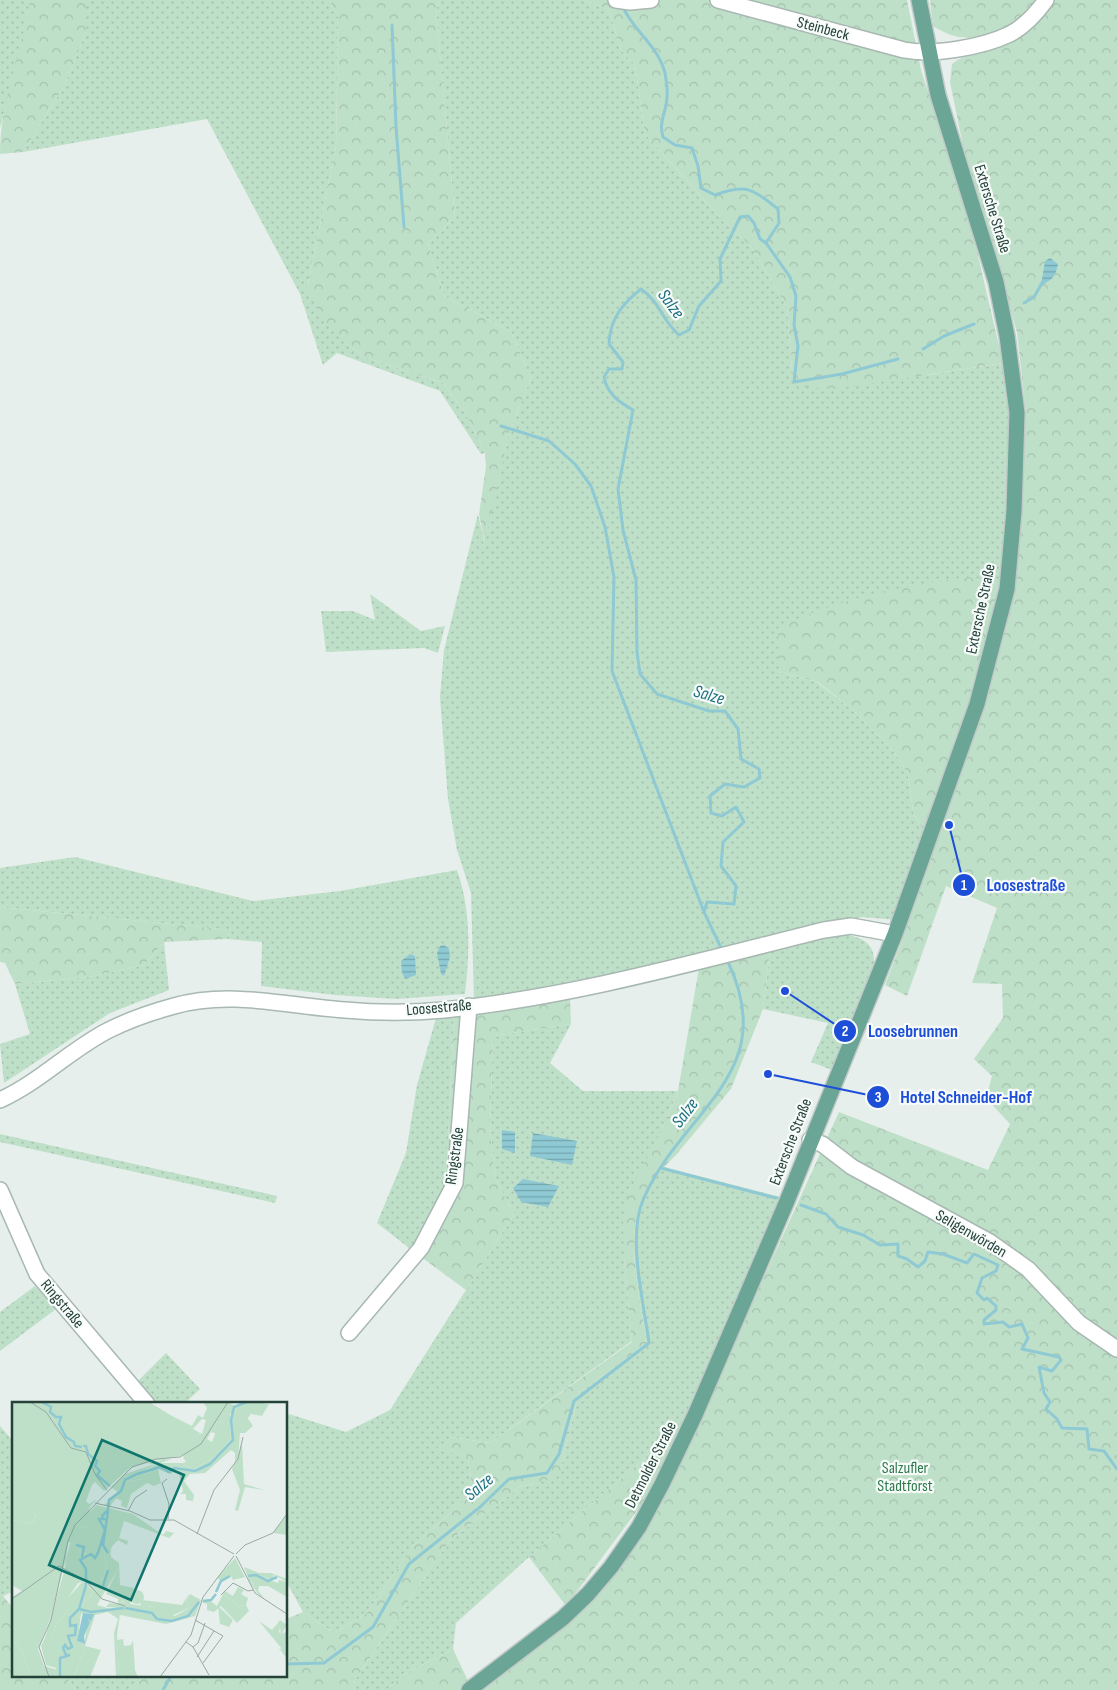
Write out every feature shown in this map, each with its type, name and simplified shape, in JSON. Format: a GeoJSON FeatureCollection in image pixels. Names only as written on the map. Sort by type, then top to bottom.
{"type":"FeatureCollection","features":[{"type":"Feature","properties":{"kind":"main road","name":"Extersche Straße"},"geometry":{"type":"LineString","coordinates":[[787,1201],[810,1140],[895,934],[977,704],[1007,588],[1014,501],[1016,413],[1006,327],[980,224],[938,95],[928,53],[919,0]]}},
{"type":"Feature","properties":{"kind":"main road","name":"Detmolder Straße"},"geometry":{"type":"LineString","coordinates":[[469,1690],[563,1618],[611,1567],[639,1527],[696,1416],[787,1201]]}},
{"type":"Feature","properties":{"kind":"street"},"geometry":{"type":"LineString","coordinates":[[623,1],[651,0]]}},
{"type":"Feature","properties":{"kind":"street","name":"Steinbeck"},"geometry":{"type":"LineString","coordinates":[[718,0],[904,50],[928,53],[992,41],[1010,33],[1037,13],[1046,0]]}},
{"type":"Feature","properties":{"kind":"street","name":"Loosestraße"},"geometry":{"type":"LineString","coordinates":[[0,1100],[35,1080],[108,1031],[143,1015],[176,1005],[208,999],[249,1000],[387,1013],[469,1006],[580,987],[705,960],[824,930],[851,926],[895,934]]}},
{"type":"Feature","properties":{"kind":"street","name":"Ringstraße"},"geometry":{"type":"LineString","coordinates":[[350,1333],[421,1248],[455,1183],[469,1006]]}},
{"type":"Feature","properties":{"kind":"street","name":"Seligenwörden"},"geometry":{"type":"LineString","coordinates":[[810,1140],[822,1144],[852,1167],[990,1242],[1028,1269],[1079,1323],[1117,1349]]}},
{"type":"Feature","properties":{"kind":"street","name":"Ringstraße"},"geometry":{"type":"LineString","coordinates":[[0,1190],[37,1274],[144,1402]]}},
{"type":"Feature","properties":{"kind":"green space"},"geometry":{"type":"Polygon","coordinates":[[[0,0],[30,0],[25,34],[0,128],[0,0]]]}},
{"type":"Feature","properties":{"kind":"green space"},"geometry":{"type":"Polygon","coordinates":[[[30,0],[86,0],[86,32],[64,86],[23,152],[0,154],[7,96],[30,0]]]}},
{"type":"Feature","properties":{"kind":"green space"},"geometry":{"type":"Polygon","coordinates":[[[86,0],[330,0],[333,11],[338,12],[336,146],[307,289],[345,343],[367,358],[443,383],[466,414],[485,453],[481,454],[440,391],[337,353],[323,365],[300,294],[207,119],[23,152],[64,86],[86,32],[86,0]]]}},
{"type":"Feature","properties":{"kind":"green space"},"geometry":{"type":"Polygon","coordinates":[[[330,0],[439,0],[436,12],[455,217],[428,244],[444,296],[511,332],[531,378],[509,433],[485,543],[479,514],[486,467],[485,453],[466,414],[443,383],[367,358],[345,343],[324,320],[307,289],[336,146],[338,12],[333,11],[330,0]]]}},
{"type":"Feature","properties":{"kind":"green space"},"geometry":{"type":"Polygon","coordinates":[[[439,0],[585,0],[609,10],[621,50],[635,65],[645,134],[715,212],[751,247],[787,307],[792,371],[927,375],[1003,363],[1010,424],[1010,510],[1003,582],[779,672],[817,682],[855,712],[894,752],[908,773],[913,812],[928,838],[897,920],[862,917],[798,929],[636,969],[474,1000],[471,893],[457,850],[448,799],[440,697],[444,650],[478,514],[484,540],[483,547],[509,433],[531,378],[511,332],[444,296],[428,244],[455,217],[436,12],[439,0]]]}},
{"type":"Feature","properties":{"kind":"green space"},"geometry":{"type":"Polygon","coordinates":[[[585,0],[907,0],[921,70],[969,217],[1003,363],[835,389],[797,386],[792,371],[787,307],[751,247],[715,212],[645,134],[635,65],[621,50],[609,10],[585,0]]]}},
{"type":"Feature","properties":{"kind":"green space","name":"Salzufler Stadtforst"},"geometry":{"type":"Polygon","coordinates":[[[930,0],[1117,0],[1117,1690],[479,1690],[572,1617],[681,1460],[839,1112],[988,1170],[1010,1124],[986,1098],[992,1076],[974,1059],[1003,1018],[1002,984],[972,983],[997,908],[946,886],[907,996],[885,985],[905,933],[903,928],[981,707],[1019,505],[1026,414],[1017,332],[963,146],[950,82],[952,64],[957,60],[999,45],[995,33],[977,37],[963,37],[949,34],[933,26],[930,0]]]}},
{"type":"Feature","properties":{"kind":"green space"},"geometry":{"type":"Polygon","coordinates":[[[966,577],[1003,582],[975,703],[928,838],[913,812],[908,773],[894,752],[855,712],[818,682],[779,672],[778,628],[846,601],[894,589],[966,577]]]}},
{"type":"Feature","properties":{"kind":"green space"},"geometry":{"type":"Polygon","coordinates":[[[370,594],[421,631],[445,626],[438,653],[424,648],[326,652],[321,611],[353,611],[375,620],[370,594]]]}},
{"type":"Feature","properties":{"kind":"green space"},"geometry":{"type":"Polygon","coordinates":[[[75,857],[253,901],[340,891],[457,870],[465,900],[468,931],[468,963],[465,994],[396,999],[335,995],[261,986],[262,942],[226,939],[231,930],[0,907],[0,868],[75,857]]]}},
{"type":"Feature","properties":{"kind":"green space"},"geometry":{"type":"Polygon","coordinates":[[[0,907],[231,930],[226,939],[164,942],[144,965],[89,977],[15,984],[5,963],[0,962],[0,907]]]}},
{"type":"Feature","properties":{"kind":"green space"},"geometry":{"type":"Polygon","coordinates":[[[841,934],[858,938],[869,945],[874,957],[874,965],[873,974],[832,1070],[811,1062],[828,1023],[763,1009],[770,950],[841,934]]]}},
{"type":"Feature","properties":{"kind":"green space"},"geometry":{"type":"Polygon","coordinates":[[[164,942],[169,990],[110,1013],[4,1083],[0,1044],[30,1034],[15,984],[89,977],[144,965],[164,942]]]}},
{"type":"Feature","properties":{"kind":"green space"},"geometry":{"type":"Polygon","coordinates":[[[770,950],[763,1009],[731,1089],[676,1155],[664,1167],[659,1168],[641,1202],[636,1218],[634,1253],[647,1343],[579,1393],[561,1468],[556,1478],[520,1487],[450,1540],[355,1680],[353,1690],[127,1690],[141,1680],[141,1678],[288,1678],[288,1618],[303,1612],[334,1633],[367,1613],[413,1546],[473,1493],[468,1456],[436,1449],[452,1437],[490,1443],[632,1342],[624,1258],[623,1217],[630,1191],[662,1129],[678,1091],[699,968],[770,950]]]}},
{"type":"Feature","properties":{"kind":"green space"},"geometry":{"type":"Polygon","coordinates":[[[570,997],[571,1024],[493,1036],[490,1128],[495,1178],[514,1214],[466,1290],[413,1251],[442,1193],[447,1162],[454,1015],[570,997]]]}},
{"type":"Feature","properties":{"kind":"green space"},"geometry":{"type":"Polygon","coordinates":[[[454,1015],[447,1162],[442,1193],[413,1251],[377,1223],[406,1153],[417,1085],[436,1018],[454,1015]]]}},
{"type":"Feature","properties":{"kind":"green space"},"geometry":{"type":"Polygon","coordinates":[[[571,1024],[550,1063],[583,1091],[678,1091],[662,1129],[624,1258],[632,1341],[490,1443],[452,1437],[437,1449],[468,1456],[473,1493],[413,1546],[367,1613],[334,1633],[303,1612],[288,1585],[288,1415],[346,1432],[390,1410],[514,1214],[495,1178],[490,1128],[493,1036],[571,1024]]]}},
{"type":"Feature","properties":{"kind":"green space"},"geometry":{"type":"Polygon","coordinates":[[[0,1134],[277,1196],[275,1203],[0,1142],[0,1134]]]}},
{"type":"Feature","properties":{"kind":"green space"},"geometry":{"type":"Polygon","coordinates":[[[664,1167],[781,1197],[687,1417],[666,1432],[643,1460],[529,1557],[456,1623],[453,1649],[401,1676],[387,1690],[353,1690],[355,1680],[450,1540],[520,1487],[533,1484],[561,1468],[579,1393],[647,1343],[638,1290],[634,1235],[636,1218],[643,1198],[659,1168],[664,1167]]]}},
{"type":"Feature","properties":{"kind":"green space"},"geometry":{"type":"Polygon","coordinates":[[[35,1286],[56,1309],[0,1351],[0,1312],[35,1286]]]}},
{"type":"Feature","properties":{"kind":"green space"},"geometry":{"type":"Polygon","coordinates":[[[166,1353],[200,1389],[186,1402],[147,1402],[133,1386],[166,1353]]]}},
{"type":"Feature","properties":{"kind":"green space"},"geometry":{"type":"Polygon","coordinates":[[[687,1417],[648,1496],[566,1606],[529,1557],[643,1460],[666,1432],[687,1417]]]}},
{"type":"Feature","properties":{"kind":"green space"},"geometry":{"type":"Polygon","coordinates":[[[0,1426],[12,1440],[12,1592],[3,1596],[0,1592],[0,1426]]]}},
{"type":"Feature","properties":{"kind":"green space"},"geometry":{"type":"Polygon","coordinates":[[[0,1592],[12,1607],[12,1678],[67,1678],[76,1690],[0,1690],[0,1592]]]}},
{"type":"Feature","properties":{"kind":"green space"},"geometry":{"type":"Polygon","coordinates":[[[453,1649],[469,1683],[461,1690],[387,1690],[401,1676],[453,1649]]]}},
{"type":"Feature","properties":{"kind":"green space"},"geometry":{"type":"Polygon","coordinates":[[[67,1678],[141,1678],[141,1680],[127,1690],[76,1690],[67,1678]]]}},
{"type":"Feature","properties":{"kind":"water"},"geometry":{"type":"Polygon","coordinates":[[[1050,258],[1058,264],[1056,271],[1048,282],[1041,285],[1045,261],[1050,258]]]}},
{"type":"Feature","properties":{"kind":"water"},"geometry":{"type":"Polygon","coordinates":[[[444,945],[449,949],[450,957],[444,976],[441,974],[437,953],[440,946],[444,945]]]}},
{"type":"Feature","properties":{"kind":"water"},"geometry":{"type":"Polygon","coordinates":[[[410,954],[415,956],[416,975],[405,979],[401,961],[410,954]]]}},
{"type":"Feature","properties":{"kind":"water"},"geometry":{"type":"Polygon","coordinates":[[[502,1130],[515,1132],[515,1153],[502,1149],[502,1130]]]}},
{"type":"Feature","properties":{"kind":"water"},"geometry":{"type":"Polygon","coordinates":[[[533,1133],[577,1141],[572,1165],[530,1156],[533,1133]]]}},
{"type":"Feature","properties":{"kind":"water"},"geometry":{"type":"Polygon","coordinates":[[[523,1179],[559,1186],[548,1207],[521,1202],[513,1188],[523,1179]]]}},
{"type":"Feature","properties":{"kind":"waterway","name":"Salze"},"geometry":{"type":"LineString","coordinates":[[622,5],[626,14],[662,63],[667,84],[667,102],[662,121],[663,137],[675,145],[692,148],[698,166],[701,188],[715,195],[735,189],[749,190],[778,209],[779,223],[766,243],[760,239],[754,223],[748,216],[740,217],[720,259],[721,281],[699,306],[689,330],[679,335],[673,330],[653,300],[641,289],[628,300],[618,313],[612,327],[609,344],[623,362],[622,369],[609,369],[604,377],[614,397],[633,410],[618,489],[623,530],[636,580],[637,652],[640,674],[657,694],[709,711],[725,711],[738,729],[741,759],[759,769],[760,778],[744,787],[725,784],[710,796],[711,813],[722,816],[736,807],[744,822],[723,842],[721,866],[736,886],[734,904],[707,902],[704,912],[723,952]]}},
{"type":"Feature","properties":{"kind":"waterway"},"geometry":{"type":"LineString","coordinates":[[392,25],[396,127],[404,227]]}},
{"type":"Feature","properties":{"kind":"waterway"},"geometry":{"type":"LineString","coordinates":[[766,243],[790,277],[796,296],[794,325],[798,346],[794,382],[842,374],[898,359]]}},
{"type":"Feature","properties":{"kind":"waterway"},"geometry":{"type":"LineString","coordinates":[[1024,303],[1034,297],[1043,281]]}},
{"type":"Feature","properties":{"kind":"waterway"},"geometry":{"type":"LineString","coordinates":[[923,349],[944,336],[974,324]]}},
{"type":"Feature","properties":{"kind":"waterway"},"geometry":{"type":"LineString","coordinates":[[501,426],[549,441],[575,464],[591,486],[605,527],[614,577],[612,671],[704,912]]}},
{"type":"Feature","properties":{"kind":"waterway","name":"Salze"},"geometry":{"type":"LineString","coordinates":[[288,1664],[324,1663],[373,1627],[409,1564],[480,1507],[509,1479],[547,1473],[559,1454],[574,1401],[649,1343],[638,1271],[636,1232],[638,1215],[643,1200],[660,1169],[720,1089],[735,1062],[743,1033],[741,999],[727,960]]}},
{"type":"Feature","properties":{"kind":"waterway"},"geometry":{"type":"LineString","coordinates":[[661,1168],[776,1198]]}},
{"type":"Feature","properties":{"kind":"waterway"},"geometry":{"type":"LineString","coordinates":[[801,1205],[826,1214],[838,1227],[863,1235],[880,1245],[898,1244],[898,1256],[907,1259],[918,1267],[925,1261],[928,1252],[943,1254],[967,1263],[974,1254],[998,1265],[996,1271],[982,1278],[977,1293],[984,1300],[987,1298],[996,1306],[996,1310],[984,1320],[984,1324],[1003,1322],[1009,1327],[1022,1324],[1028,1338],[1022,1349],[1059,1357],[1061,1360],[1052,1371],[1039,1367],[1044,1393],[1050,1402],[1046,1409],[1057,1419],[1062,1428],[1087,1429],[1089,1449],[1104,1451],[1117,1469]]}},
{"type":"Feature","properties":{"kind":"waterway","name":"Salze"},"geometry":{"type":"LineString","coordinates":[[163,1690],[170,1678]]}},
{"type":"Feature","properties":{"kind":"place","name":"Loosestraße"},"geometry":{"type":"Point","coordinates":[949,825]}},
{"type":"Feature","properties":{"kind":"place","name":"Loosebrunnen"},"geometry":{"type":"Point","coordinates":[785,991]}},
{"type":"Feature","properties":{"kind":"place","name":"Hotel Schneider-Hof"},"geometry":{"type":"Point","coordinates":[768,1074]}}]}
